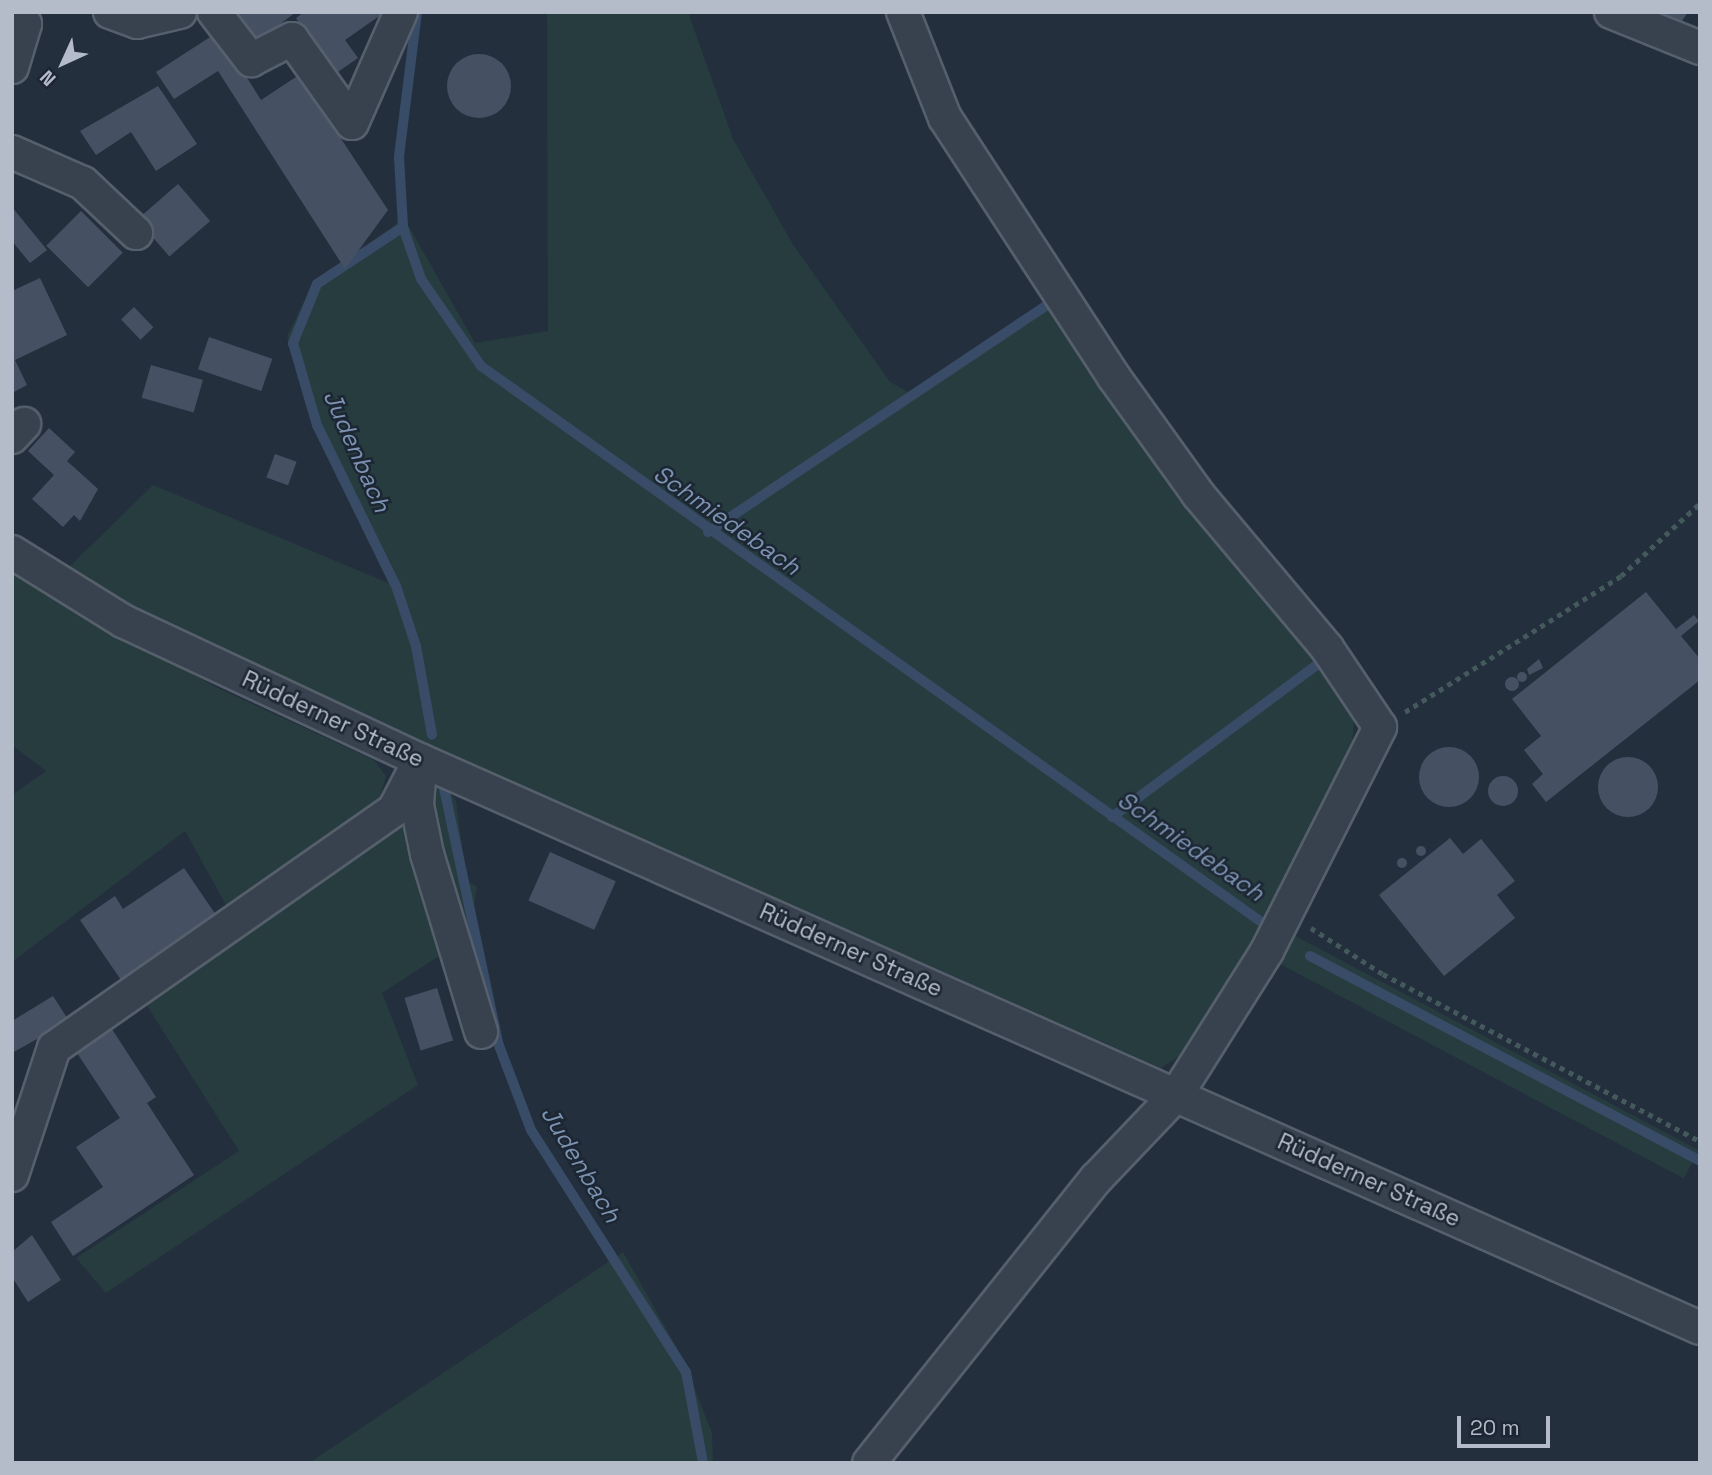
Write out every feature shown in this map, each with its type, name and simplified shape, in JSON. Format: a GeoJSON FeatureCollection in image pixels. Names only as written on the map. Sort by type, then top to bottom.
{"type":"FeatureCollection","features":[{"type":"Feature","properties":{"kind":"street"},"geometry":{"type":"LineString","coordinates":[[110,12],[137,22],[180,12]]}},
{"type":"Feature","properties":{"kind":"street"},"geometry":{"type":"LineString","coordinates":[[214,12],[251,60],[292,39],[352,123],[401,12]]}},
{"type":"Feature","properties":{"kind":"street"},"geometry":{"type":"LineString","coordinates":[[869,1463],[1096,1179],[1177,1094],[1288,913],[1380,727],[1327,648],[1198,494],[1114,377],[945,118],[903,12]]}},
{"type":"Feature","properties":{"kind":"street"},"geometry":{"type":"LineString","coordinates":[[1611,12],[1700,48]]}},
{"type":"Feature","properties":{"kind":"street"},"geometry":{"type":"LineString","coordinates":[[12,13],[25,24],[12,67]]}},
{"type":"Feature","properties":{"kind":"street"},"geometry":{"type":"LineString","coordinates":[[12,152],[83,183],[136,233]]}},
{"type":"Feature","properties":{"kind":"street","name":"Rüdderner Straße"},"geometry":{"type":"LineString","coordinates":[[12,552],[123,621],[420,760],[1700,1328]]}},
{"type":"Feature","properties":{"kind":"street"},"geometry":{"type":"LineString","coordinates":[[420,760],[418,805],[427,854],[481,1032]]}},
{"type":"Feature","properties":{"kind":"street"},"geometry":{"type":"LineString","coordinates":[[12,1175],[54,1048],[394,810],[420,760]]}},
{"type":"Feature","properties":{"kind":"path"},"geometry":{"type":"LineString","coordinates":[[1380,727],[1621,576],[1700,503]]}},
{"type":"Feature","properties":{"kind":"path"},"geometry":{"type":"LineString","coordinates":[[1288,913],[1383,974],[1700,1141]]}},
{"type":"Feature","properties":{"kind":"green space"},"geometry":{"type":"Polygon","coordinates":[[[547,12],[688,12],[733,139],[792,243],[890,382],[910,393],[1054,299],[1356,705],[1347,792],[1188,1050],[1161,1068],[217,651],[66,570],[153,485],[393,585],[319,439],[287,336],[311,287],[404,218],[475,343],[548,331],[547,12]]]}},
{"type":"Feature","properties":{"kind":"green space"},"geometry":{"type":"Polygon","coordinates":[[[12,567],[213,686],[374,760],[386,776],[377,808],[230,912],[185,831],[12,962],[12,795],[46,771],[12,745],[12,567]]]}},
{"type":"Feature","properties":{"kind":"green space"},"geometry":{"type":"Polygon","coordinates":[[[428,787],[448,789],[456,801],[467,882],[477,886],[470,937],[460,944],[428,787]]]}},
{"type":"Feature","properties":{"kind":"green space"},"geometry":{"type":"Polygon","coordinates":[[[408,808],[450,949],[382,993],[418,1085],[106,1293],[76,1258],[239,1151],[139,993],[408,808]]]}},
{"type":"Feature","properties":{"kind":"green space"},"geometry":{"type":"Polygon","coordinates":[[[1290,933],[1699,1150],[1684,1179],[1275,961],[1290,933]]]}},
{"type":"Feature","properties":{"kind":"green space"},"geometry":{"type":"Polygon","coordinates":[[[623,1252],[682,1357],[712,1433],[713,1463],[309,1463],[623,1252]]]}},
{"type":"Feature","properties":{"kind":"building"},"geometry":{"type":"Polygon","coordinates":[[[232,12],[296,12],[255,43],[232,12]]]}},
{"type":"Feature","properties":{"kind":"building"},"geometry":{"type":"Polygon","coordinates":[[[304,12],[385,12],[345,40],[358,58],[335,74],[296,18],[304,12]]]}},
{"type":"Feature","properties":{"kind":"building"},"geometry":{"type":"Polygon","coordinates":[[[1656,12],[1688,12],[1677,28],[1656,12]]]}},
{"type":"Feature","properties":{"kind":"building"},"geometry":{"type":"Polygon","coordinates":[[[218,32],[261,100],[299,75],[388,210],[345,269],[218,71],[174,99],[156,72],[218,32]]]}},
{"type":"Feature","properties":{"kind":"building"},"geometry":{"type":"Polygon","coordinates":[[[473,54],[485,54],[502,63],[509,74],[509,98],[502,109],[485,118],[473,118],[461,113],[452,104],[447,92],[447,80],[452,68],[461,59],[473,54]]]}},
{"type":"Feature","properties":{"kind":"building"},"geometry":{"type":"Polygon","coordinates":[[[158,86],[197,144],[156,171],[131,132],[96,155],[80,131],[158,86]]]}},
{"type":"Feature","properties":{"kind":"building"},"geometry":{"type":"Polygon","coordinates":[[[178,184],[210,221],[169,256],[137,219],[178,184]]]}},
{"type":"Feature","properties":{"kind":"building"},"geometry":{"type":"Polygon","coordinates":[[[12,207],[47,250],[30,263],[12,241],[12,207]]]}},
{"type":"Feature","properties":{"kind":"building"},"geometry":{"type":"Polygon","coordinates":[[[81,211],[123,253],[88,287],[46,246],[81,211]]]}},
{"type":"Feature","properties":{"kind":"building"},"geometry":{"type":"Polygon","coordinates":[[[40,278],[67,335],[15,360],[27,385],[12,393],[12,291],[40,278]]]}},
{"type":"Feature","properties":{"kind":"building"},"geometry":{"type":"Polygon","coordinates":[[[134,307],[153,327],[141,340],[121,320],[134,307]]]}},
{"type":"Feature","properties":{"kind":"building"},"geometry":{"type":"Polygon","coordinates":[[[209,337],[272,359],[261,391],[198,369],[209,337]]]}},
{"type":"Feature","properties":{"kind":"building"},"geometry":{"type":"Polygon","coordinates":[[[151,365],[203,380],[194,413],[142,398],[151,365]]]}},
{"type":"Feature","properties":{"kind":"building"},"geometry":{"type":"Polygon","coordinates":[[[49,428],[75,452],[67,461],[98,489],[80,521],[74,515],[63,527],[32,499],[54,475],[28,451],[49,428]]]}},
{"type":"Feature","properties":{"kind":"building"},"geometry":{"type":"Polygon","coordinates":[[[275,454],[297,462],[288,485],[266,477],[275,454]]]}},
{"type":"Feature","properties":{"kind":"building"},"geometry":{"type":"Polygon","coordinates":[[[1646,592],[1676,629],[1694,615],[1699,621],[1681,636],[1700,659],[1700,680],[1546,802],[1532,784],[1543,774],[1524,750],[1541,736],[1512,699],[1646,592]]]}},
{"type":"Feature","properties":{"kind":"building"},"geometry":{"type":"Polygon","coordinates":[[[1539,659],[1543,668],[1529,675],[1527,669],[1539,659]]]}},
{"type":"Feature","properties":{"kind":"building"},"geometry":{"type":"Polygon","coordinates":[[[1522,672],[1526,673],[1526,681],[1522,682],[1518,681],[1517,677],[1518,673],[1522,672]]]}},
{"type":"Feature","properties":{"kind":"building"},"geometry":{"type":"Polygon","coordinates":[[[1512,677],[1517,679],[1517,689],[1512,691],[1507,689],[1505,684],[1507,679],[1512,677]]]}},
{"type":"Feature","properties":{"kind":"building"},"geometry":{"type":"Polygon","coordinates":[[[1449,747],[1470,756],[1479,777],[1470,798],[1449,807],[1428,798],[1419,777],[1428,756],[1449,747]]]}},
{"type":"Feature","properties":{"kind":"building"},"geometry":{"type":"Polygon","coordinates":[[[1622,757],[1634,757],[1650,765],[1656,775],[1656,799],[1650,809],[1634,817],[1622,817],[1606,809],[1598,793],[1598,781],[1606,765],[1622,757]]]}},
{"type":"Feature","properties":{"kind":"building"},"geometry":{"type":"Polygon","coordinates":[[[1503,776],[1514,780],[1518,791],[1514,802],[1503,806],[1492,802],[1488,791],[1492,780],[1503,776]]]}},
{"type":"Feature","properties":{"kind":"building"},"geometry":{"type":"Polygon","coordinates":[[[1450,838],[1463,854],[1481,839],[1515,881],[1497,895],[1515,918],[1444,976],[1379,895],[1450,838]]]}},
{"type":"Feature","properties":{"kind":"building"},"geometry":{"type":"Polygon","coordinates":[[[1421,846],[1425,847],[1425,855],[1421,856],[1417,855],[1416,851],[1417,847],[1421,846]]]}},
{"type":"Feature","properties":{"kind":"building"},"geometry":{"type":"Polygon","coordinates":[[[550,852],[616,881],[594,930],[528,900],[550,852]]]}},
{"type":"Feature","properties":{"kind":"building"},"geometry":{"type":"Polygon","coordinates":[[[1402,858],[1406,859],[1406,867],[1402,868],[1398,867],[1397,863],[1398,859],[1402,858]]]}},
{"type":"Feature","properties":{"kind":"building"},"geometry":{"type":"Polygon","coordinates":[[[184,868],[216,915],[121,980],[80,920],[115,896],[123,909],[184,868]]]}},
{"type":"Feature","properties":{"kind":"building"},"geometry":{"type":"Polygon","coordinates":[[[437,988],[453,1041],[421,1051],[404,998],[437,988]]]}},
{"type":"Feature","properties":{"kind":"building"},"geometry":{"type":"Polygon","coordinates":[[[53,996],[69,1021],[12,1053],[12,1021],[53,996]]]}},
{"type":"Feature","properties":{"kind":"building"},"geometry":{"type":"Polygon","coordinates":[[[108,1023],[156,1097],[147,1103],[194,1175],[73,1256],[51,1222],[103,1187],[76,1147],[120,1118],[73,1047],[108,1023]]]}},
{"type":"Feature","properties":{"kind":"building"},"geometry":{"type":"Polygon","coordinates":[[[32,1235],[61,1280],[28,1302],[12,1277],[12,1252],[32,1235]]]}},
{"type":"Feature","properties":{"kind":"waterway","name":"Schmiedebach"},"geometry":{"type":"LineString","coordinates":[[417,12],[399,157],[403,227],[421,279],[481,366],[1260,921]]}},
{"type":"Feature","properties":{"kind":"waterway","name":"Judenbach"},"geometry":{"type":"LineString","coordinates":[[403,227],[317,284],[293,343],[317,425],[396,586],[416,646],[432,735]]}},
{"type":"Feature","properties":{"kind":"waterway"},"geometry":{"type":"LineString","coordinates":[[708,532],[1050,303]]}},
{"type":"Feature","properties":{"kind":"waterway"},"geometry":{"type":"LineString","coordinates":[[1112,817],[1318,664]]}},
{"type":"Feature","properties":{"kind":"waterway","name":"Judenbach"},"geometry":{"type":"LineString","coordinates":[[444,788],[498,1043],[531,1130],[686,1372],[703,1463]]}},
{"type":"Feature","properties":{"kind":"waterway","name":"Schmiedebach"},"geometry":{"type":"LineString","coordinates":[[1310,956],[1700,1161]]}}]}
